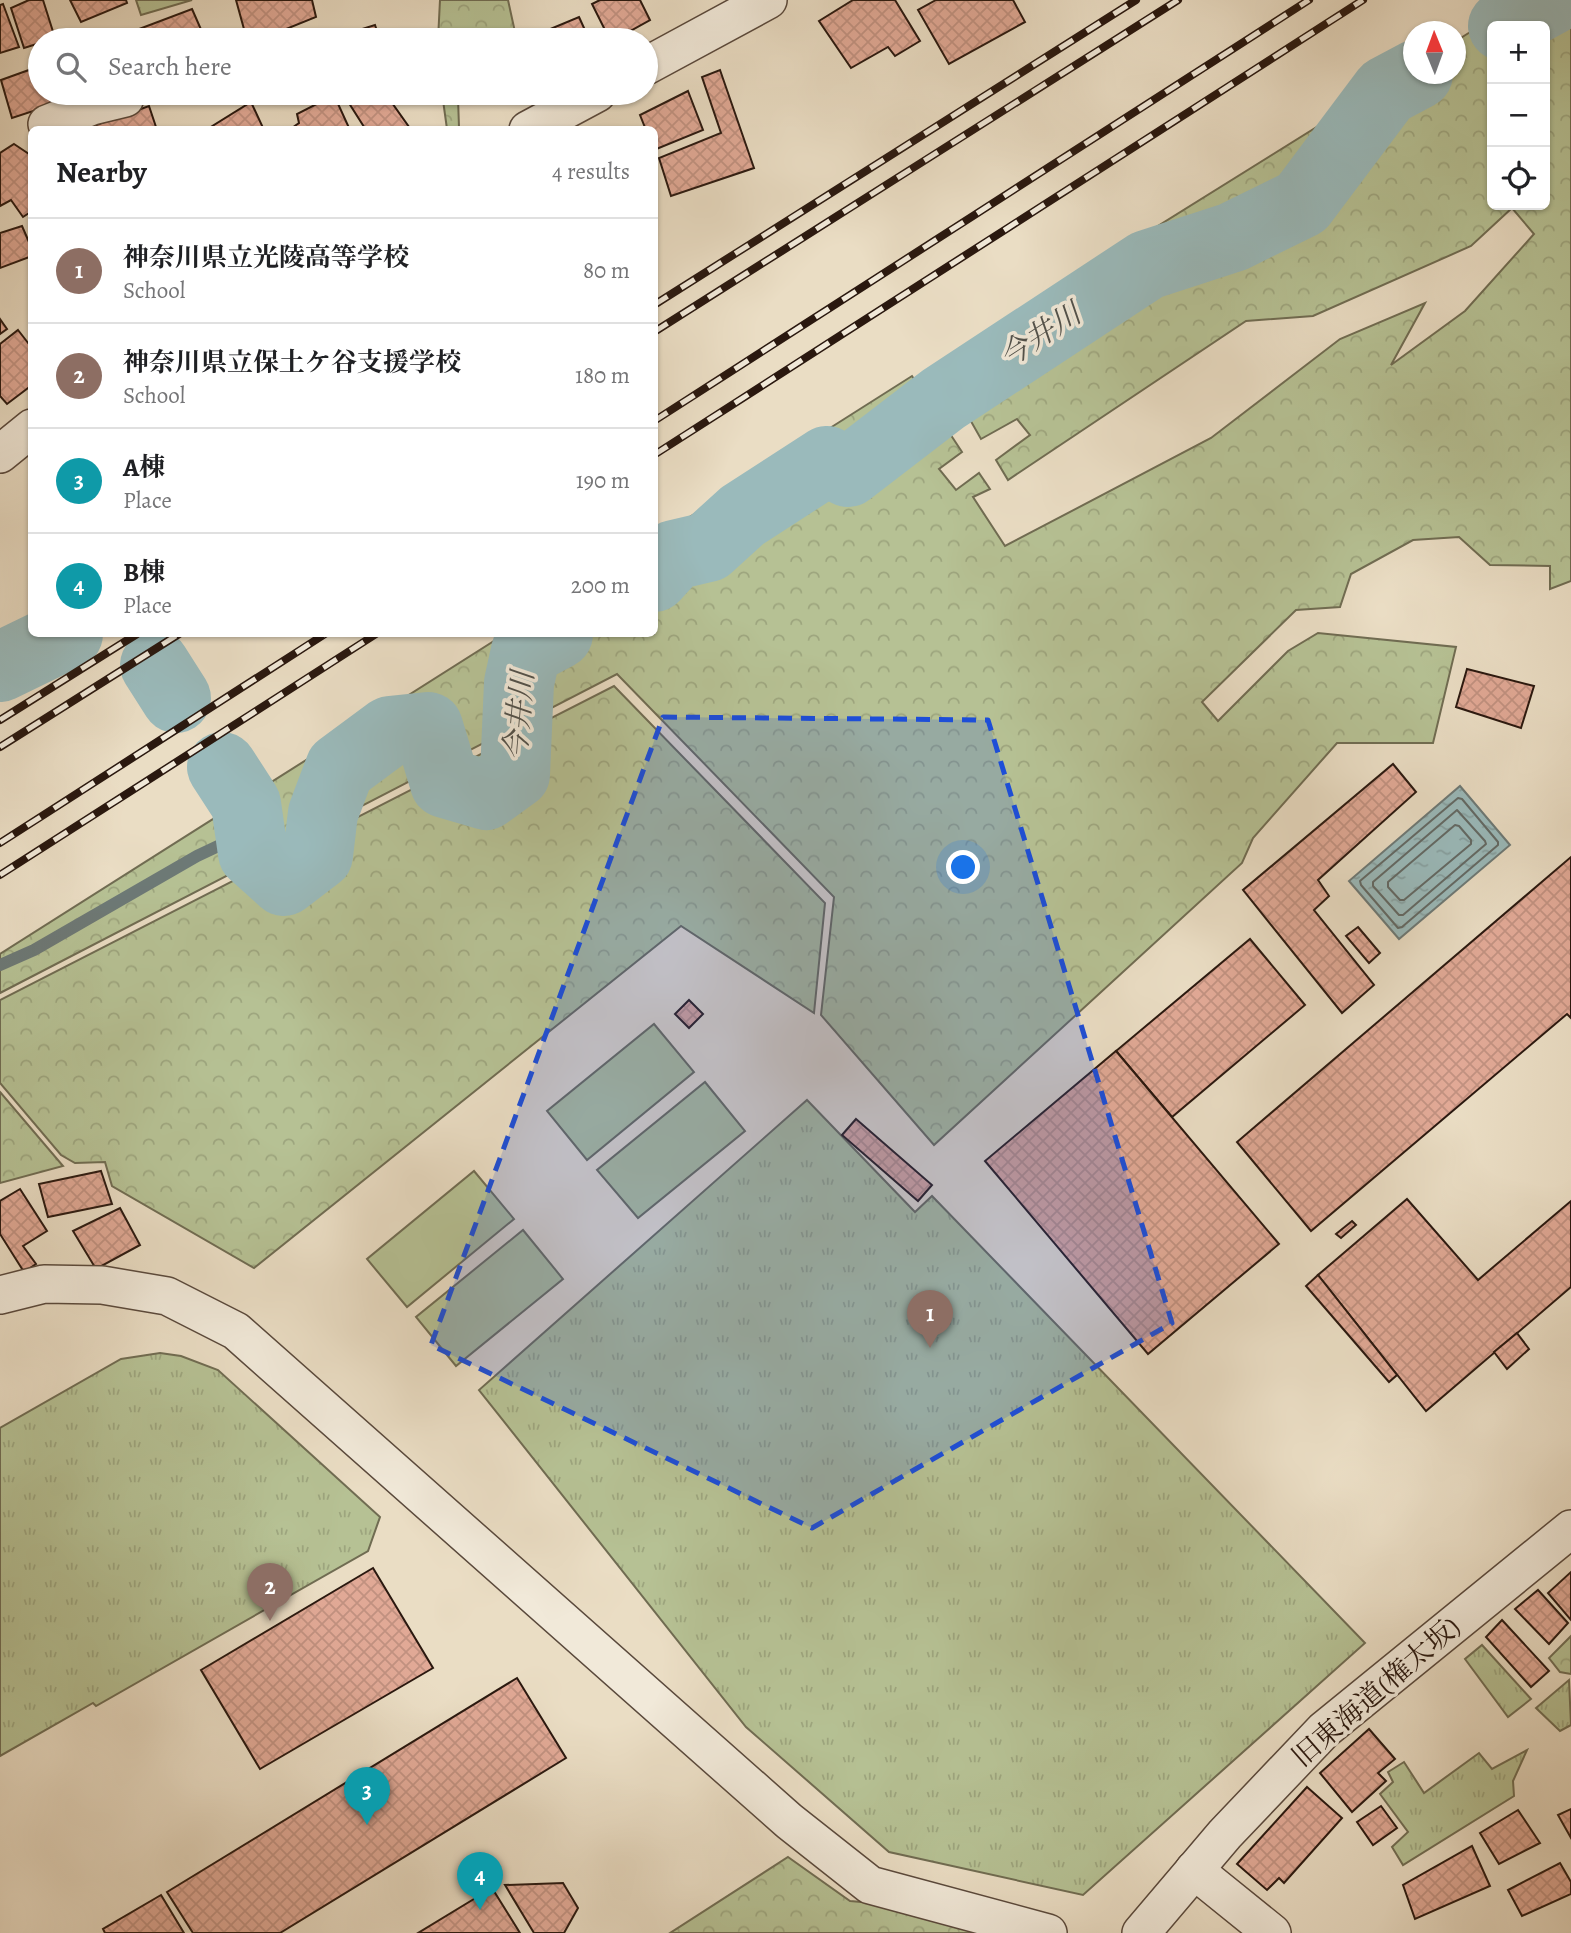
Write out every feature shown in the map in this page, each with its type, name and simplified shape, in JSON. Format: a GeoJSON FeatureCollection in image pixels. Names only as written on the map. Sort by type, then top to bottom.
{"type":"FeatureCollection","features":[{"type":"Feature","properties":{"kind":"street"},"geometry":{"type":"LineString","coordinates":[[658,57],[712,14],[768,0]]}},
{"type":"Feature","properties":{"kind":"street"},"geometry":{"type":"LineString","coordinates":[[48,126],[47,124],[96,105]]}},
{"type":"Feature","properties":{"kind":"street"},"geometry":{"type":"LineString","coordinates":[[535,126],[575,105]]}},
{"type":"Feature","properties":{"kind":"street"},"geometry":{"type":"LineString","coordinates":[[0,454],[28,431]]}},
{"type":"Feature","properties":{"kind":"street"},"geometry":{"type":"LineString","coordinates":[[0,1295],[44,1284],[102,1285],[167,1296],[236,1331],[789,1821],[870,1885],[1048,1933]]}},
{"type":"Feature","properties":{"kind":"street","name":"旧東海道(権太坂)"},"geometry":{"type":"LineString","coordinates":[[1141,1933],[1194,1870],[1324,1730],[1571,1529]]}},
{"type":"Feature","properties":{"kind":"street"},"geometry":{"type":"LineString","coordinates":[[1194,1870],[1272,1933]]}},
{"type":"Feature","properties":{"kind":"highlighted area"},"geometry":{"type":"Polygon","coordinates":[[[663,717],[988,720],[1172,1323],[812,1528],[431,1345],[663,717]]]}},
{"type":"Feature","properties":{"kind":"green space"},"geometry":{"type":"Polygon","coordinates":[[[136,0],[192,0],[141,15],[136,0]]]}},
{"type":"Feature","properties":{"kind":"green space"},"geometry":{"type":"Polygon","coordinates":[[[440,0],[508,0],[514,28],[439,28],[440,0]]]}},
{"type":"Feature","properties":{"kind":"green space"},"geometry":{"type":"Polygon","coordinates":[[[1521,0],[1571,0],[1571,581],[1550,589],[1550,566],[1490,565],[1459,537],[1413,540],[1351,574],[1340,607],[1296,610],[1202,702],[1218,721],[1288,651],[1318,633],[1456,647],[1433,743],[1337,743],[1253,838],[1242,863],[934,1145],[821,1015],[834,897],[617,674],[0,993],[0,954],[500,637],[658,637],[658,537],[912,376],[962,452],[939,469],[956,490],[979,473],[990,489],[973,497],[1005,546],[1211,438],[1340,339],[1425,303],[1391,365],[1465,311],[1534,234],[1514,210],[1550,210],[1550,21],[1488,21],[1521,0]]]}},
{"type":"Feature","properties":{"kind":"green space"},"geometry":{"type":"Polygon","coordinates":[[[1487,21],[1487,210],[1510,210],[1471,246],[1313,316],[1246,321],[1008,480],[996,460],[1030,435],[1017,419],[981,439],[938,363],[1403,73],[1403,84],[1466,84],[1466,35],[1487,21]]]}},
{"type":"Feature","properties":{"kind":"green space"},"geometry":{"type":"Polygon","coordinates":[[[444,105],[458,105],[459,126],[447,126],[444,105]]]}},
{"type":"Feature","properties":{"kind":"green space"},"geometry":{"type":"Polygon","coordinates":[[[614,686],[825,903],[814,1013],[681,926],[254,1268],[112,1186],[105,1162],[75,1163],[61,1155],[0,1083],[0,1000],[614,686]]]}},
{"type":"Feature","properties":{"kind":"green space"},"geometry":{"type":"Polygon","coordinates":[[[654,1024],[694,1072],[587,1160],[547,1111],[654,1024]]]}},
{"type":"Feature","properties":{"kind":"green space"},"geometry":{"type":"Polygon","coordinates":[[[705,1082],[745,1131],[638,1218],[597,1170],[705,1082]]]}},
{"type":"Feature","properties":{"kind":"green space"},"geometry":{"type":"Polygon","coordinates":[[[0,1092],[63,1166],[0,1183],[0,1092]]]}},
{"type":"Feature","properties":{"kind":"green space"},"geometry":{"type":"Polygon","coordinates":[[[807,1100],[915,1212],[932,1196],[1365,1643],[1083,1895],[889,1852],[746,1727],[479,1390],[807,1100]]]}},
{"type":"Feature","properties":{"kind":"green space"},"geometry":{"type":"Polygon","coordinates":[[[474,1171],[514,1219],[407,1307],[367,1259],[474,1171]]]}},
{"type":"Feature","properties":{"kind":"green space"},"geometry":{"type":"Polygon","coordinates":[[[523,1230],[563,1279],[456,1366],[416,1317],[523,1230]]]}},
{"type":"Feature","properties":{"kind":"green space"},"geometry":{"type":"Polygon","coordinates":[[[160,1353],[181,1356],[218,1370],[380,1517],[368,1551],[96,1706],[93,1703],[0,1756],[0,1428],[121,1359],[160,1353]]]}},
{"type":"Feature","properties":{"kind":"green space"},"geometry":{"type":"Polygon","coordinates":[[[1571,1636],[1571,1674],[1560,1672],[1549,1658],[1571,1636]]]}},
{"type":"Feature","properties":{"kind":"green space"},"geometry":{"type":"Polygon","coordinates":[[[1482,1645],[1531,1699],[1508,1717],[1465,1659],[1482,1645]]]}},
{"type":"Feature","properties":{"kind":"green space"},"geometry":{"type":"Polygon","coordinates":[[[1569,1680],[1571,1725],[1560,1731],[1536,1708],[1569,1680]]]}},
{"type":"Feature","properties":{"kind":"green space"},"geometry":{"type":"Polygon","coordinates":[[[1527,1750],[1513,1781],[1514,1796],[1403,1865],[1392,1847],[1408,1832],[1380,1794],[1393,1782],[1388,1772],[1404,1762],[1424,1793],[1479,1753],[1492,1769],[1527,1750]]]}},
{"type":"Feature","properties":{"kind":"green space"},"geometry":{"type":"Polygon","coordinates":[[[788,1857],[850,1901],[873,1903],[1014,1933],[670,1933],[788,1857]]]}},
{"type":"Feature","properties":{"kind":"water"},"geometry":{"type":"Polygon","coordinates":[[[1460,786],[1510,845],[1399,939],[1349,881],[1460,786]]]}},
{"type":"Feature","properties":{"kind":"building"},"geometry":{"type":"Polygon","coordinates":[[[29,0],[43,0],[52,28],[28,28],[28,47],[24,48],[11,8],[29,0]]]}},
{"type":"Feature","properties":{"kind":"building"},"geometry":{"type":"Polygon","coordinates":[[[70,0],[126,0],[127,3],[81,22],[70,0]]]}},
{"type":"Feature","properties":{"kind":"building"},"geometry":{"type":"Polygon","coordinates":[[[236,0],[312,0],[316,17],[289,28],[244,28],[236,0]]]}},
{"type":"Feature","properties":{"kind":"building"},"geometry":{"type":"Polygon","coordinates":[[[600,0],[640,0],[650,20],[636,28],[604,28],[592,4],[600,0]]]}},
{"type":"Feature","properties":{"kind":"building"},"geometry":{"type":"Polygon","coordinates":[[[853,0],[895,0],[920,41],[895,56],[888,47],[851,68],[819,21],[853,0]]]}},
{"type":"Feature","properties":{"kind":"building"},"geometry":{"type":"Polygon","coordinates":[[[936,0],[1013,0],[1025,22],[949,64],[918,10],[936,0]]]}},
{"type":"Feature","properties":{"kind":"building"},"geometry":{"type":"Polygon","coordinates":[[[3,4],[19,47],[0,53],[0,5],[3,4]]]}},
{"type":"Feature","properties":{"kind":"building"},"geometry":{"type":"Polygon","coordinates":[[[192,9],[200,28],[142,28],[192,9]]]}},
{"type":"Feature","properties":{"kind":"building"},"geometry":{"type":"Polygon","coordinates":[[[579,17],[584,28],[553,28],[579,17]]]}},
{"type":"Feature","properties":{"kind":"building"},"geometry":{"type":"Polygon","coordinates":[[[28,70],[28,105],[52,105],[12,118],[1,80],[28,70]]]}},
{"type":"Feature","properties":{"kind":"building"},"geometry":{"type":"Polygon","coordinates":[[[720,70],[754,168],[671,196],[659,158],[721,133],[702,77],[720,70]]]}},
{"type":"Feature","properties":{"kind":"building"},"geometry":{"type":"Polygon","coordinates":[[[688,91],[703,130],[658,148],[658,126],[644,126],[640,115],[688,91]]]}},
{"type":"Feature","properties":{"kind":"building"},"geometry":{"type":"Polygon","coordinates":[[[246,105],[252,105],[262,126],[212,126],[246,105]]]}},
{"type":"Feature","properties":{"kind":"building"},"geometry":{"type":"Polygon","coordinates":[[[315,105],[339,105],[348,126],[295,126],[299,123],[297,114],[315,105]]]}},
{"type":"Feature","properties":{"kind":"building"},"geometry":{"type":"Polygon","coordinates":[[[350,105],[393,105],[408,126],[363,126],[350,105]]]}},
{"type":"Feature","properties":{"kind":"building"},"geometry":{"type":"Polygon","coordinates":[[[149,106],[156,126],[93,126],[149,106]]]}},
{"type":"Feature","properties":{"kind":"building"},"geometry":{"type":"Polygon","coordinates":[[[14,144],[28,153],[28,214],[23,217],[11,200],[0,206],[0,153],[14,144]]]}},
{"type":"Feature","properties":{"kind":"building"},"geometry":{"type":"Polygon","coordinates":[[[22,226],[28,240],[28,258],[0,268],[0,233],[22,226]]]}},
{"type":"Feature","properties":{"kind":"building"},"geometry":{"type":"Polygon","coordinates":[[[0,319],[7,329],[0,334],[0,319]]]}},
{"type":"Feature","properties":{"kind":"building"},"geometry":{"type":"Polygon","coordinates":[[[18,330],[28,343],[28,388],[7,404],[0,396],[0,344],[18,330]]]}},
{"type":"Feature","properties":{"kind":"building"},"geometry":{"type":"Polygon","coordinates":[[[1467,669],[1534,686],[1521,728],[1456,707],[1467,669]]]}},
{"type":"Feature","properties":{"kind":"building"},"geometry":{"type":"Polygon","coordinates":[[[1393,764],[1416,792],[1318,880],[1329,896],[1314,910],[1374,985],[1342,1013],[1243,890],[1393,764]]]}},
{"type":"Feature","properties":{"kind":"building"},"geometry":{"type":"Polygon","coordinates":[[[1571,857],[1571,1018],[1567,1014],[1311,1231],[1237,1142],[1571,857]]]}},
{"type":"Feature","properties":{"kind":"building"},"geometry":{"type":"Polygon","coordinates":[[[1358,927],[1380,953],[1369,963],[1346,936],[1358,927]]]}},
{"type":"Feature","properties":{"kind":"building"},"geometry":{"type":"Polygon","coordinates":[[[1250,939],[1305,1005],[1172,1117],[1116,1051],[1250,939]]]}},
{"type":"Feature","properties":{"kind":"building"},"geometry":{"type":"Polygon","coordinates":[[[689,1000],[703,1014],[689,1028],[675,1014],[689,1000]]]}},
{"type":"Feature","properties":{"kind":"building"},"geometry":{"type":"Polygon","coordinates":[[[1116,1051],[1279,1244],[1148,1354],[985,1161],[1116,1051]]]}},
{"type":"Feature","properties":{"kind":"building"},"geometry":{"type":"Polygon","coordinates":[[[856,1119],[932,1185],[918,1201],[842,1135],[856,1119]]]}},
{"type":"Feature","properties":{"kind":"building"},"geometry":{"type":"Polygon","coordinates":[[[101,1171],[112,1204],[48,1217],[39,1184],[101,1171]]]}},
{"type":"Feature","properties":{"kind":"building"},"geometry":{"type":"Polygon","coordinates":[[[20,1189],[47,1231],[23,1246],[36,1264],[24,1272],[0,1234],[0,1201],[20,1189]]]}},
{"type":"Feature","properties":{"kind":"building"},"geometry":{"type":"Polygon","coordinates":[[[1407,1199],[1478,1280],[1571,1201],[1571,1287],[1426,1411],[1318,1275],[1407,1199]]]}},
{"type":"Feature","properties":{"kind":"building"},"geometry":{"type":"Polygon","coordinates":[[[120,1208],[140,1245],[96,1269],[73,1231],[120,1208]]]}},
{"type":"Feature","properties":{"kind":"building"},"geometry":{"type":"Polygon","coordinates":[[[1352,1221],[1356,1225],[1341,1238],[1336,1234],[1352,1221]]]}},
{"type":"Feature","properties":{"kind":"building"},"geometry":{"type":"Polygon","coordinates":[[[1318,1275],[1397,1375],[1389,1382],[1306,1286],[1318,1275]]]}},
{"type":"Feature","properties":{"kind":"building"},"geometry":{"type":"Polygon","coordinates":[[[1517,1333],[1529,1349],[1507,1369],[1494,1352],[1517,1333]]]}},
{"type":"Feature","properties":{"kind":"building"},"geometry":{"type":"Polygon","coordinates":[[[373,1568],[433,1668],[260,1769],[201,1670],[373,1568]]]}},
{"type":"Feature","properties":{"kind":"building"},"geometry":{"type":"Polygon","coordinates":[[[1571,1572],[1571,1620],[1548,1593],[1571,1572]]]}},
{"type":"Feature","properties":{"kind":"building"},"geometry":{"type":"Polygon","coordinates":[[[1538,1590],[1568,1623],[1549,1644],[1515,1609],[1538,1590]]]}},
{"type":"Feature","properties":{"kind":"building"},"geometry":{"type":"Polygon","coordinates":[[[1502,1620],[1549,1671],[1531,1687],[1486,1637],[1502,1620]]]}},
{"type":"Feature","properties":{"kind":"building"},"geometry":{"type":"Polygon","coordinates":[[[517,1678],[566,1758],[280,1933],[193,1933],[167,1892],[517,1678]]]}},
{"type":"Feature","properties":{"kind":"building"},"geometry":{"type":"Polygon","coordinates":[[[1369,1729],[1395,1759],[1378,1773],[1386,1781],[1352,1812],[1320,1773],[1369,1729]]]}},
{"type":"Feature","properties":{"kind":"building"},"geometry":{"type":"Polygon","coordinates":[[[1307,1787],[1342,1818],[1284,1883],[1279,1878],[1267,1890],[1237,1864],[1307,1787]]]}},
{"type":"Feature","properties":{"kind":"building"},"geometry":{"type":"Polygon","coordinates":[[[1381,1806],[1397,1828],[1373,1845],[1357,1822],[1381,1806]]]}},
{"type":"Feature","properties":{"kind":"building"},"geometry":{"type":"Polygon","coordinates":[[[1571,1809],[1571,1838],[1558,1815],[1571,1809]]]}},
{"type":"Feature","properties":{"kind":"building"},"geometry":{"type":"Polygon","coordinates":[[[1518,1810],[1540,1843],[1499,1864],[1480,1833],[1518,1810]]]}},
{"type":"Feature","properties":{"kind":"building"},"geometry":{"type":"Polygon","coordinates":[[[1472,1846],[1490,1886],[1415,1919],[1403,1885],[1472,1846]]]}},
{"type":"Feature","properties":{"kind":"building"},"geometry":{"type":"Polygon","coordinates":[[[1560,1863],[1571,1882],[1571,1894],[1522,1916],[1508,1890],[1560,1863]]]}},
{"type":"Feature","properties":{"kind":"building"},"geometry":{"type":"Polygon","coordinates":[[[563,1883],[578,1908],[564,1933],[534,1933],[505,1885],[563,1883]]]}},
{"type":"Feature","properties":{"kind":"building"},"geometry":{"type":"Polygon","coordinates":[[[492,1888],[520,1933],[418,1933],[492,1888]]]}},
{"type":"Feature","properties":{"kind":"building"},"geometry":{"type":"Polygon","coordinates":[[[161,1895],[184,1933],[105,1933],[103,1929],[161,1895]]]}},
{"type":"Feature","properties":{"kind":"waterway","name":"今井川"},"geometry":{"type":"LineString","coordinates":[[1512,21],[1551,0]]}},
{"type":"Feature","properties":{"kind":"waterway","name":"今井川"},"geometry":{"type":"LineString","coordinates":[[658,573],[674,555],[708,547],[742,516],[827,461],[848,472],[943,399],[1147,265],[1233,237],[1302,203],[1386,91],[1403,82]]}},
{"type":"Feature","properties":{"kind":"waterway","name":"今井川"},"geometry":{"type":"LineString","coordinates":[[0,667],[62,637]]}},
{"type":"Feature","properties":{"kind":"waterway","name":"今井川"},"geometry":{"type":"LineString","coordinates":[[222,767],[246,804],[253,853],[284,881],[318,855],[323,813],[340,768],[390,731],[428,727],[445,783],[486,795],[515,774],[519,683],[526,651],[552,637]]}},
{"type":"Feature","properties":{"kind":"waterway","name":"今井川"},"geometry":{"type":"LineString","coordinates":[[155,665],[176,698]]}},
{"type":"Feature","properties":{"kind":"waterway"},"geometry":{"type":"LineString","coordinates":[[0,965],[34,950],[197,856],[250,831]]}},
{"type":"Feature","properties":{"kind":"railway"},"geometry":{"type":"LineString","coordinates":[[658,302],[1136,0]]}},
{"type":"Feature","properties":{"kind":"railway"},"geometry":{"type":"LineString","coordinates":[[658,329],[1178,0]]}},
{"type":"Feature","properties":{"kind":"railway"},"geometry":{"type":"LineString","coordinates":[[658,418],[1309,0]]}},
{"type":"Feature","properties":{"kind":"railway"},"geometry":{"type":"LineString","coordinates":[[658,452],[1363,0]]}},
{"type":"Feature","properties":{"kind":"railway"},"geometry":{"type":"LineString","coordinates":[[0,720],[132,637]]}},
{"type":"Feature","properties":{"kind":"railway"},"geometry":{"type":"LineString","coordinates":[[0,747],[174,637]]}},
{"type":"Feature","properties":{"kind":"railway"},"geometry":{"type":"LineString","coordinates":[[0,843],[320,637]]}},
{"type":"Feature","properties":{"kind":"railway"},"geometry":{"type":"LineString","coordinates":[[0,875],[371,637]]}},
{"type":"Feature","properties":{"kind":"place","name":"神奈川県立光陵高等学校"},"geometry":{"type":"Point","coordinates":[930,1348]}},
{"type":"Feature","properties":{"kind":"place","name":"神奈川県立保土ケ谷支援学校"},"geometry":{"type":"Point","coordinates":[270,1621]}},
{"type":"Feature","properties":{"kind":"place","name":"A棟"},"geometry":{"type":"Point","coordinates":[367,1825]}},
{"type":"Feature","properties":{"kind":"place","name":"B棟"},"geometry":{"type":"Point","coordinates":[480,1910]}}]}
